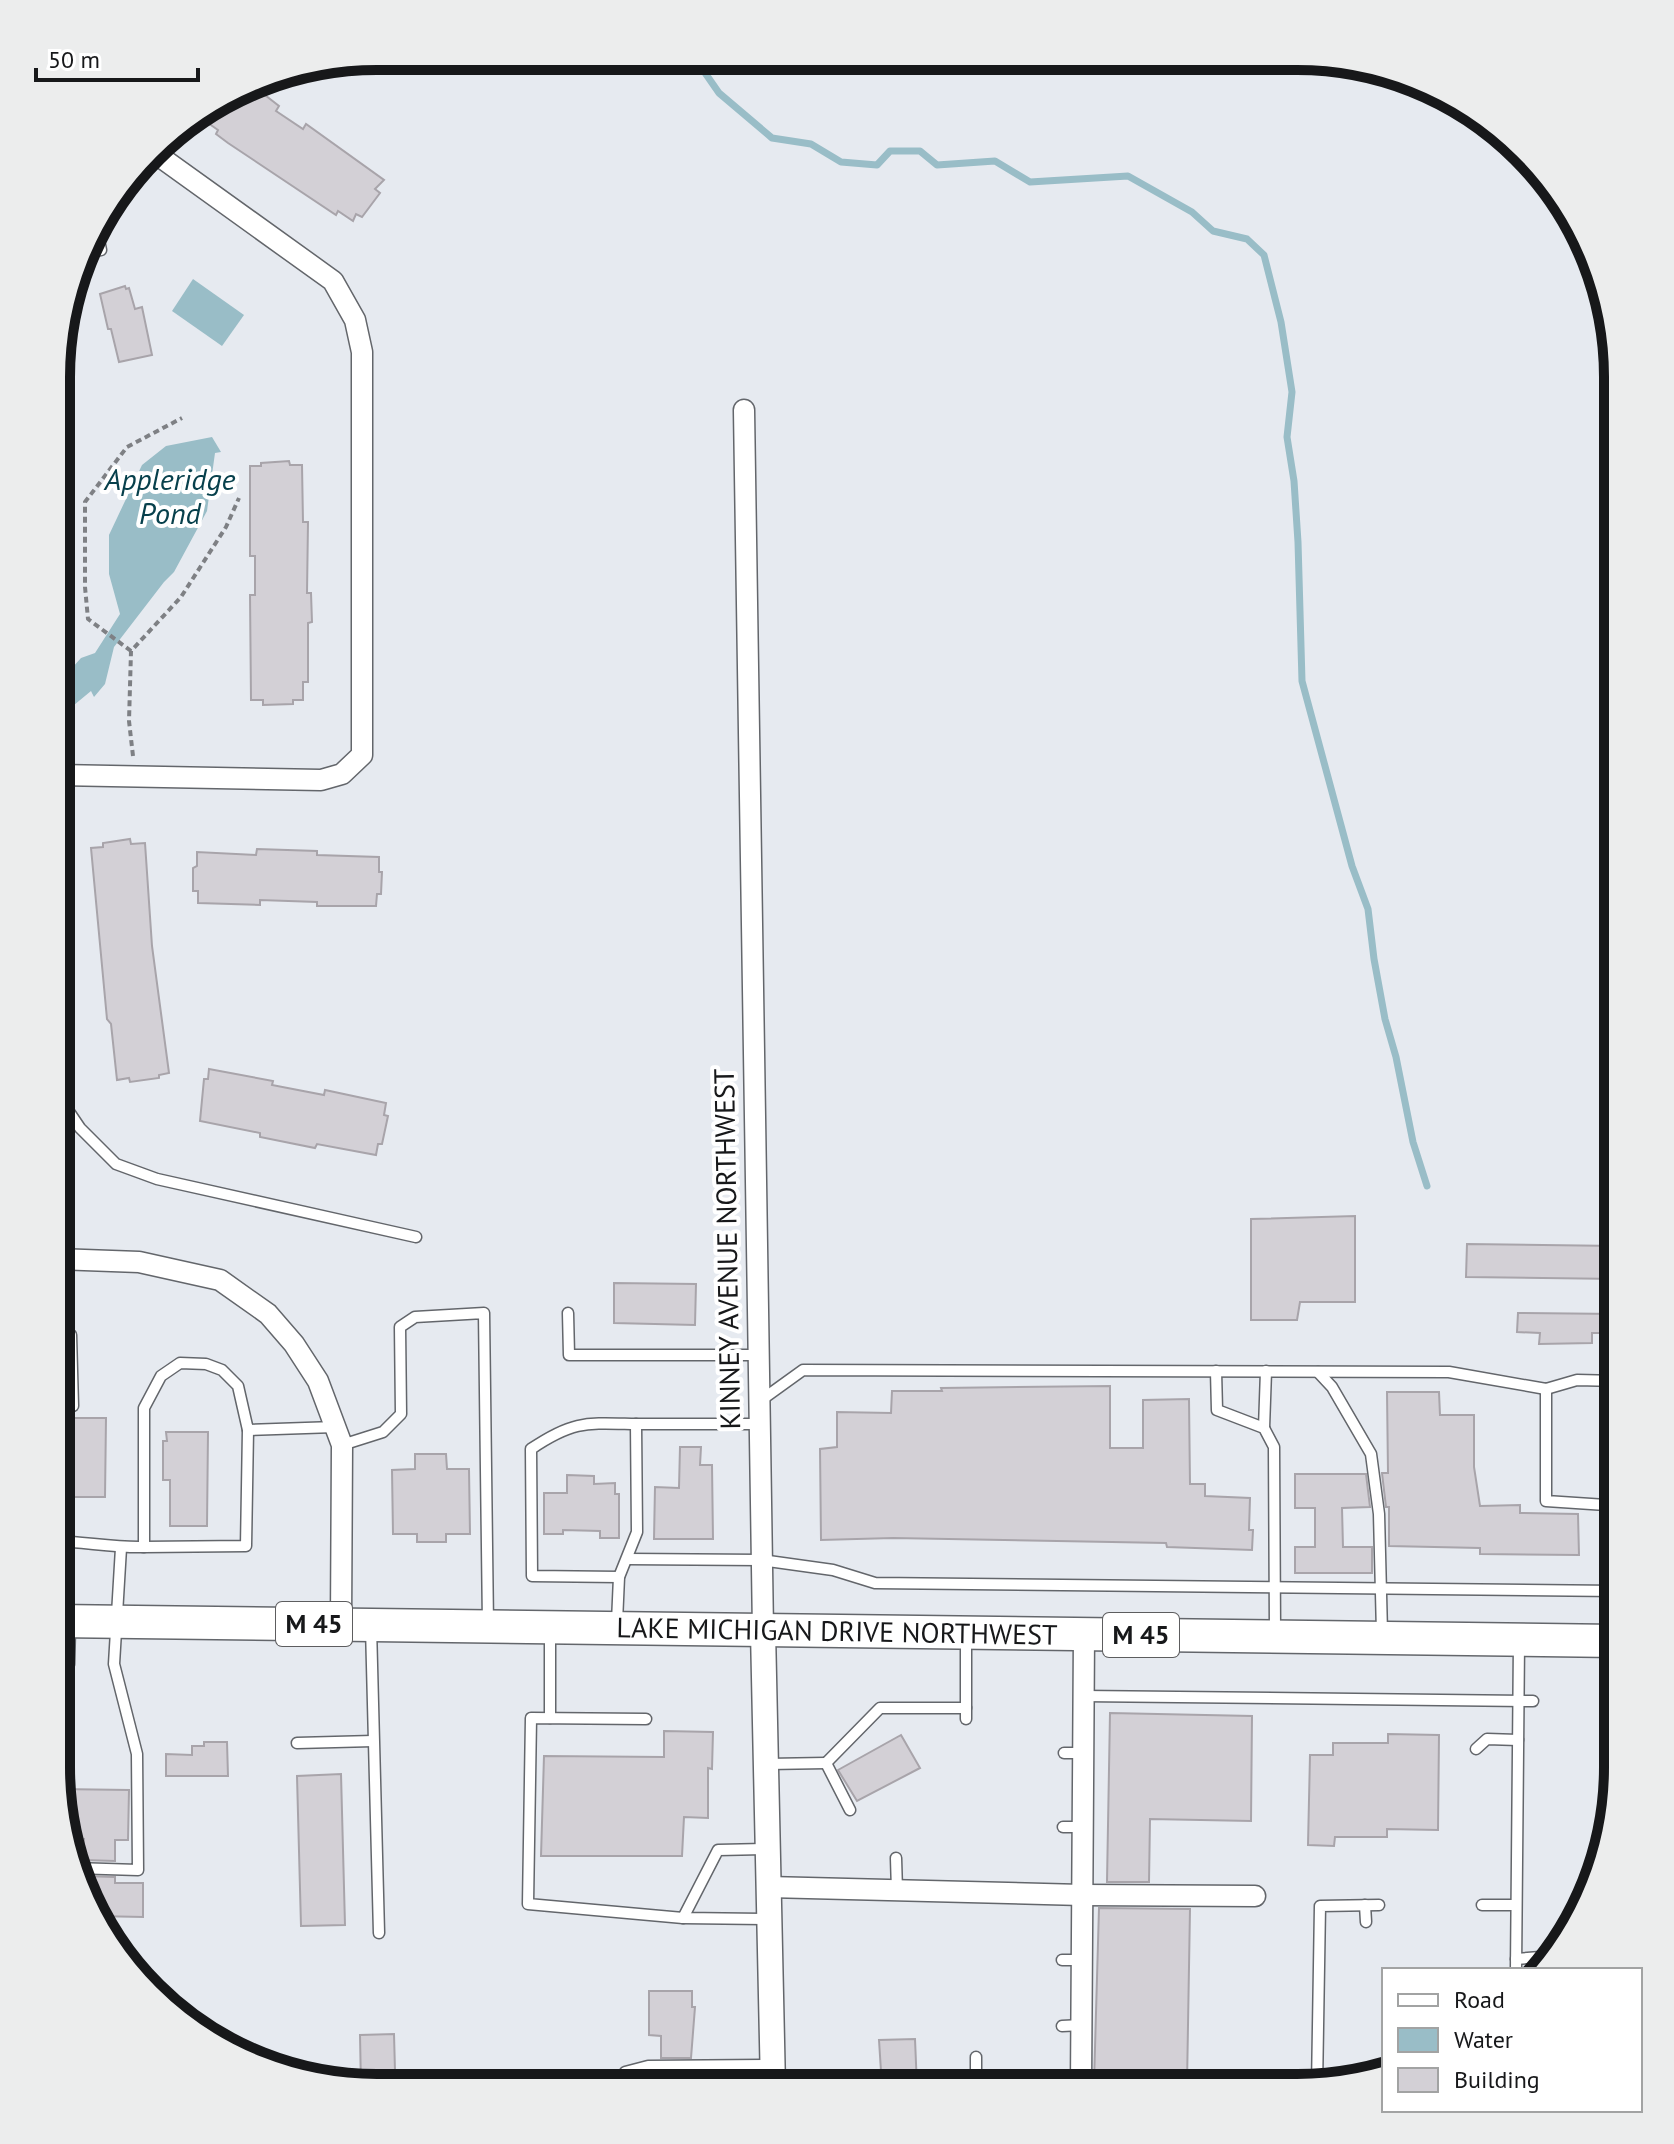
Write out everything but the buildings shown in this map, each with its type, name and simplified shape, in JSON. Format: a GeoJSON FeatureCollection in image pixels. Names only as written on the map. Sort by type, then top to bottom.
{"type":"FeatureCollection","features":[{"type":"Feature","properties":{"kind":"highway","name":"LAKE MICHIGAN DRIVE NORTHWEST"},"geometry":{"type":"LineString","coordinates":[[70,1621],[1604,1641]]}},
{"type":"Feature","properties":{"kind":"street"},"geometry":{"type":"LineString","coordinates":[[70,775],[321,780],[342,774],[362,755],[363,398],[362,352],[355,320],[333,281],[162,158]]}},
{"type":"Feature","properties":{"kind":"street","name":"KINNEY AVENUE NORTHWEST"},"geometry":{"type":"LineString","coordinates":[[744,410],[761,1560],[773,2074]]}},
{"type":"Feature","properties":{"kind":"street"},"geometry":{"type":"LineString","coordinates":[[70,1259],[139,1262],[220,1280],[268,1314],[294,1344],[318,1381],[339,1436],[356,1625]]}},
{"type":"Feature","properties":{"kind":"street"},"geometry":{"type":"LineString","coordinates":[[1079,2074],[1072,2026],[1072,1960],[1082,1895],[1073,1827],[1073,1753],[1083,1696],[1084,1634]]}},
{"type":"Feature","properties":{"kind":"street"},"geometry":{"type":"LineString","coordinates":[[768,1887],[1257,1900]]}},
{"type":"Feature","properties":{"kind":"lane"},"geometry":{"type":"LineString","coordinates":[[70,1113],[80,1128],[116,1164],[157,1179],[416,1237]]}},
{"type":"Feature","properties":{"kind":"lane"},"geometry":{"type":"LineString","coordinates":[[248,1430],[339,1436],[383,1432],[401,1414],[400,1327],[415,1317],[484,1313],[488,1626]]}},
{"type":"Feature","properties":{"kind":"lane"},"geometry":{"type":"LineString","coordinates":[[568,1313],[569,1355],[758,1355]]}},
{"type":"Feature","properties":{"kind":"lane"},"geometry":{"type":"LineString","coordinates":[[70,1335],[73,1406],[70,1406]]}},
{"type":"Feature","properties":{"kind":"lane"},"geometry":{"type":"LineString","coordinates":[[70,1541],[94,1542],[121,1548],[246,1546],[248,1430],[238,1386],[222,1370],[206,1364],[180,1363],[161,1376],[144,1408],[144,1547]]}},
{"type":"Feature","properties":{"kind":"lane"},"geometry":{"type":"LineString","coordinates":[[759,1401],[803,1370],[1449,1372],[1546,1389],[1577,1380],[1604,1381]]}},
{"type":"Feature","properties":{"kind":"lane"},"geometry":{"type":"LineString","coordinates":[[1216,1371],[1217,1410],[1264,1428]]}},
{"type":"Feature","properties":{"kind":"lane"},"geometry":{"type":"LineString","coordinates":[[1266,1371],[1264,1428],[1274,1447],[1275,1637]]}},
{"type":"Feature","properties":{"kind":"lane"},"geometry":{"type":"LineString","coordinates":[[1318,1372],[1332,1387],[1371,1454],[1379,1514],[1381,1638]]}},
{"type":"Feature","properties":{"kind":"lane"},"geometry":{"type":"LineString","coordinates":[[1546,1389],[1546,1501],[1604,1505]]}},
{"type":"Feature","properties":{"kind":"lane"},"geometry":{"type":"LineString","coordinates":[[619,1577],[532,1576],[531,1449],[580,1423],[759,1424]]}},
{"type":"Feature","properties":{"kind":"lane"},"geometry":{"type":"LineString","coordinates":[[617,1628],[619,1577],[637,1532],[636,1424]]}},
{"type":"Feature","properties":{"kind":"lane"},"geometry":{"type":"LineString","coordinates":[[87,1868],[138,1870],[137,1754],[114,1664],[121,1548]]}},
{"type":"Feature","properties":{"kind":"lane"},"geometry":{"type":"LineString","coordinates":[[627,1559],[761,1560],[833,1570],[875,1583],[1604,1591]]}},
{"type":"Feature","properties":{"kind":"lane"},"geometry":{"type":"LineString","coordinates":[[356,1625],[373,1741],[379,1933]]}},
{"type":"Feature","properties":{"kind":"lane"},"geometry":{"type":"LineString","coordinates":[[550,1627],[550,1718]]}},
{"type":"Feature","properties":{"kind":"lane"},"geometry":{"type":"LineString","coordinates":[[765,1764],[826,1763],[880,1708],[966,1714],[966,1633]]}},
{"type":"Feature","properties":{"kind":"lane"},"geometry":{"type":"LineString","coordinates":[[1520,1640],[1516,1965],[1536,1960]]}},
{"type":"Feature","properties":{"kind":"lane"},"geometry":{"type":"LineString","coordinates":[[1083,1696],[1533,1701]]}},
{"type":"Feature","properties":{"kind":"lane"},"geometry":{"type":"LineString","coordinates":[[646,1719],[531,1718],[528,1904],[683,1918],[769,1919]]}},
{"type":"Feature","properties":{"kind":"lane"},"geometry":{"type":"LineString","coordinates":[[1476,1749],[1487,1739],[1518,1740]]}},
{"type":"Feature","properties":{"kind":"lane"},"geometry":{"type":"LineString","coordinates":[[297,1743],[373,1741]]}},
{"type":"Feature","properties":{"kind":"lane"},"geometry":{"type":"LineString","coordinates":[[1518,1761],[1532,1761]]}},
{"type":"Feature","properties":{"kind":"lane"},"geometry":{"type":"LineString","coordinates":[[826,1763],[850,1810]]}},
{"type":"Feature","properties":{"kind":"lane"},"geometry":{"type":"LineString","coordinates":[[1517,1825],[1531,1826]]}},
{"type":"Feature","properties":{"kind":"lane"},"geometry":{"type":"LineString","coordinates":[[683,1918],[718,1850],[767,1849]]}},
{"type":"Feature","properties":{"kind":"lane"},"geometry":{"type":"LineString","coordinates":[[896,1858],[897,1891]]}},
{"type":"Feature","properties":{"kind":"lane"},"geometry":{"type":"LineString","coordinates":[[1517,1882],[1531,1883]]}},
{"type":"Feature","properties":{"kind":"lane"},"geometry":{"type":"LineString","coordinates":[[1365,1905],[1366,1922]]}},
{"type":"Feature","properties":{"kind":"lane"},"geometry":{"type":"LineString","coordinates":[[1317,2073],[1320,1906],[1379,1905]]}},
{"type":"Feature","properties":{"kind":"lane"},"geometry":{"type":"LineString","coordinates":[[1482,1905],[1516,1905]]}},
{"type":"Feature","properties":{"kind":"lane"},"geometry":{"type":"LineString","coordinates":[[976,2057],[976,2074]]}},
{"type":"Feature","properties":{"kind":"lane"},"geometry":{"type":"LineString","coordinates":[[624,2074],[648,2066],[748,2074]]}},
{"type":"Feature","properties":{"kind":"path"},"geometry":{"type":"LineString","coordinates":[[131,651],[88,619],[85,502],[127,447],[182,418]]}},
{"type":"Feature","properties":{"kind":"path"},"geometry":{"type":"LineString","coordinates":[[136,778],[129,721],[131,651],[181,597],[226,527],[239,498]]}},
{"type":"Feature","properties":{"kind":"water"},"geometry":{"type":"Polygon","coordinates":[[[193,279],[244,315],[222,346],[172,311],[193,279]]]}},
{"type":"Feature","properties":{"kind":"water","name":"Appleridge Pond"},"geometry":{"type":"Polygon","coordinates":[[[212,437],[221,452],[215,453],[207,511],[174,572],[114,647],[105,684],[94,697],[91,691],[70,708],[73,697],[70,693],[72,668],[81,658],[95,653],[120,614],[109,574],[109,535],[142,465],[166,446],[212,437]]]}},
{"type":"Feature","properties":{"kind":"waterway"},"geometry":{"type":"LineString","coordinates":[[703,70],[719,93],[772,138],[811,144],[841,162],[877,165],[890,151],[920,151],[937,165],[995,161],[1030,182],[1128,176],[1192,212],[1213,231],[1247,239],[1264,255],[1281,322],[1292,392],[1287,437],[1298,542],[1302,681],[1352,866],[1368,909],[1385,1019],[1413,1142],[1427,1186]]}}]}
